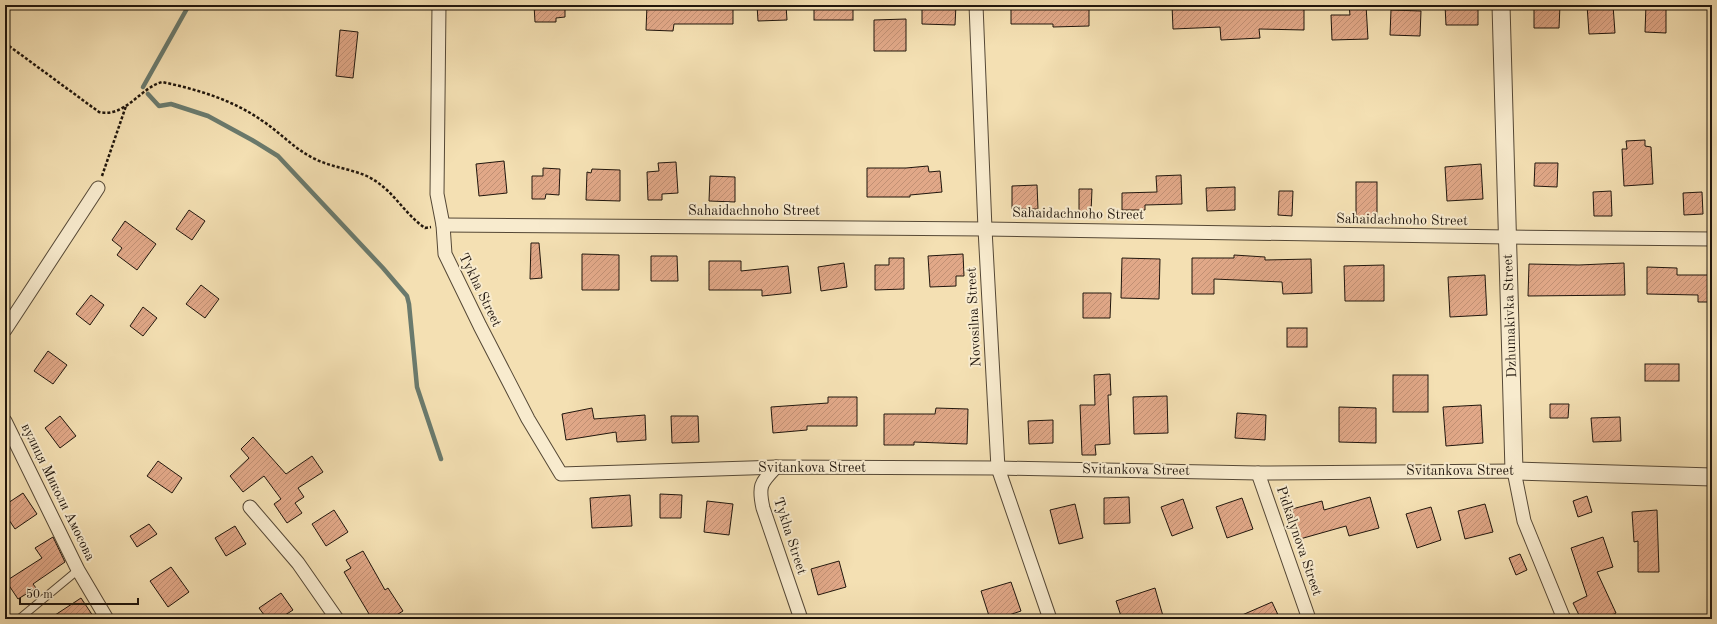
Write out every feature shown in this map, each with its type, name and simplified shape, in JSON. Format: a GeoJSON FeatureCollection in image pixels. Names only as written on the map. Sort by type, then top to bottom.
{"type":"FeatureCollection","features":[{"type":"Feature","properties":{"kind":"street","name":"Tykha Street"},"geometry":{"type":"LineString","coordinates":[[439,5],[437,194],[443,225],[444,254],[528,419],[561,474]]}},
{"type":"Feature","properties":{"kind":"street","name":"Novosilna Street"},"geometry":{"type":"LineString","coordinates":[[976,5],[985,229],[998,468],[1050,619]]}},
{"type":"Feature","properties":{"kind":"street","name":"Dzhumakivka Street"},"geometry":{"type":"LineString","coordinates":[[1501,5],[1514,470],[1524,521],[1564,619]]}},
{"type":"Feature","properties":{"kind":"street"},"geometry":{"type":"LineString","coordinates":[[5,330],[98,188]]}},
{"type":"Feature","properties":{"kind":"street","name":"Sahaidachnoho Street"},"geometry":{"type":"LineString","coordinates":[[443,225],[985,229],[1712,239]]}},
{"type":"Feature","properties":{"kind":"street","name":"вулиця Миколи Амосова"},"geometry":{"type":"LineString","coordinates":[[5,421],[78,570],[107,619]]}},
{"type":"Feature","properties":{"kind":"street","name":"Tykha Street"},"geometry":{"type":"LineString","coordinates":[[776,467],[764,479],[759,492],[801,619]]}},
{"type":"Feature","properties":{"kind":"street","name":"Svitankova Street"},"geometry":{"type":"LineString","coordinates":[[561,474],[776,467],[998,468],[1258,473],[1514,470],[1712,477]]}},
{"type":"Feature","properties":{"kind":"street","name":"Pidkalynova Street"},"geometry":{"type":"LineString","coordinates":[[1258,473],[1309,619]]}},
{"type":"Feature","properties":{"kind":"street"},"geometry":{"type":"LineString","coordinates":[[250,507],[298,563],[337,619]]}},
{"type":"Feature","properties":{"kind":"lane"},"geometry":{"type":"LineString","coordinates":[[19,619],[78,570]]}},
{"type":"Feature","properties":{"kind":"path"},"geometry":{"type":"LineString","coordinates":[[5,43],[99,112],[110,113],[126,106],[151,87],[162,82],[224,101],[252,113],[271,127],[291,145],[315,159],[355,171],[378,182],[415,221],[425,228],[443,225]]}},
{"type":"Feature","properties":{"kind":"path"},"geometry":{"type":"LineString","coordinates":[[98,188],[126,106]]}},
{"type":"Feature","properties":{"kind":"building"},"geometry":{"type":"Polygon","coordinates":[[[534,5],[565,5],[565,17],[556,18],[556,22],[535,22],[534,5]]]}},
{"type":"Feature","properties":{"kind":"building"},"geometry":{"type":"Polygon","coordinates":[[[647,5],[733,5],[733,24],[674,24],[673,31],[646,30],[647,5]]]}},
{"type":"Feature","properties":{"kind":"building"},"geometry":{"type":"Polygon","coordinates":[[[757,5],[786,5],[787,20],[758,21],[757,5]]]}},
{"type":"Feature","properties":{"kind":"building"},"geometry":{"type":"Polygon","coordinates":[[[814,5],[853,5],[853,20],[814,20],[814,5]]]}},
{"type":"Feature","properties":{"kind":"building"},"geometry":{"type":"Polygon","coordinates":[[[922,5],[956,5],[955,25],[922,24],[922,5]]]}},
{"type":"Feature","properties":{"kind":"building"},"geometry":{"type":"Polygon","coordinates":[[[1011,5],[1089,5],[1089,26],[1053,27],[1053,24],[1011,24],[1011,5]]]}},
{"type":"Feature","properties":{"kind":"building"},"geometry":{"type":"Polygon","coordinates":[[[1172,5],[1304,5],[1304,30],[1259,29],[1260,38],[1221,40],[1220,27],[1173,29],[1172,5]]]}},
{"type":"Feature","properties":{"kind":"building"},"geometry":{"type":"Polygon","coordinates":[[[1349,5],[1366,5],[1368,39],[1332,40],[1331,15],[1350,15],[1349,5]]]}},
{"type":"Feature","properties":{"kind":"building"},"geometry":{"type":"Polygon","coordinates":[[[1445,5],[1478,5],[1478,25],[1446,25],[1445,5]]]}},
{"type":"Feature","properties":{"kind":"building"},"geometry":{"type":"Polygon","coordinates":[[[1534,5],[1560,5],[1559,28],[1534,28],[1534,5]]]}},
{"type":"Feature","properties":{"kind":"building"},"geometry":{"type":"Polygon","coordinates":[[[1587,5],[1613,5],[1615,33],[1589,34],[1587,5]]]}},
{"type":"Feature","properties":{"kind":"building"},"geometry":{"type":"Polygon","coordinates":[[[1646,5],[1666,5],[1666,33],[1645,32],[1646,5]]]}},
{"type":"Feature","properties":{"kind":"building"},"geometry":{"type":"Polygon","coordinates":[[[1391,10],[1421,11],[1420,36],[1390,35],[1391,10]]]}},
{"type":"Feature","properties":{"kind":"building"},"geometry":{"type":"Polygon","coordinates":[[[906,19],[906,51],[874,51],[874,20],[906,19]]]}},
{"type":"Feature","properties":{"kind":"building"},"geometry":{"type":"Polygon","coordinates":[[[340,30],[358,32],[353,78],[336,76],[340,30]]]}},
{"type":"Feature","properties":{"kind":"building"},"geometry":{"type":"Polygon","coordinates":[[[1645,140],[1645,146],[1651,147],[1653,184],[1624,186],[1622,149],[1627,149],[1626,141],[1645,140]]]}},
{"type":"Feature","properties":{"kind":"building"},"geometry":{"type":"Polygon","coordinates":[[[504,161],[507,193],[479,196],[476,164],[504,161]]]}},
{"type":"Feature","properties":{"kind":"building"},"geometry":{"type":"Polygon","coordinates":[[[676,162],[678,193],[662,194],[662,200],[648,200],[647,172],[659,171],[658,163],[676,162]]]}},
{"type":"Feature","properties":{"kind":"building"},"geometry":{"type":"Polygon","coordinates":[[[1535,163],[1558,163],[1557,187],[1534,186],[1535,163]]]}},
{"type":"Feature","properties":{"kind":"building"},"geometry":{"type":"Polygon","coordinates":[[[1481,164],[1483,199],[1447,201],[1445,167],[1481,164]]]}},
{"type":"Feature","properties":{"kind":"building"},"geometry":{"type":"Polygon","coordinates":[[[928,166],[929,172],[940,171],[942,192],[910,195],[910,197],[867,197],[867,168],[906,168],[928,166]]]}},
{"type":"Feature","properties":{"kind":"building"},"geometry":{"type":"Polygon","coordinates":[[[543,168],[560,169],[559,195],[546,194],[545,199],[532,199],[532,176],[543,176],[543,168]]]}},
{"type":"Feature","properties":{"kind":"building"},"geometry":{"type":"Polygon","coordinates":[[[592,169],[620,170],[620,201],[586,200],[587,172],[591,173],[592,169]]]}},
{"type":"Feature","properties":{"kind":"building"},"geometry":{"type":"Polygon","coordinates":[[[1181,175],[1182,204],[1145,205],[1145,210],[1122,210],[1122,193],[1157,192],[1156,176],[1181,175]]]}},
{"type":"Feature","properties":{"kind":"building"},"geometry":{"type":"Polygon","coordinates":[[[710,176],[735,177],[735,202],[709,201],[710,176]]]}},
{"type":"Feature","properties":{"kind":"building"},"geometry":{"type":"Polygon","coordinates":[[[1356,182],[1377,182],[1377,218],[1356,218],[1356,182]]]}},
{"type":"Feature","properties":{"kind":"building"},"geometry":{"type":"Polygon","coordinates":[[[1037,185],[1038,209],[1012,209],[1012,186],[1037,185]]]}},
{"type":"Feature","properties":{"kind":"building"},"geometry":{"type":"Polygon","coordinates":[[[1235,187],[1235,210],[1207,211],[1206,188],[1235,187]]]}},
{"type":"Feature","properties":{"kind":"building"},"geometry":{"type":"Polygon","coordinates":[[[1079,189],[1092,189],[1091,213],[1079,213],[1079,189]]]}},
{"type":"Feature","properties":{"kind":"building"},"geometry":{"type":"Polygon","coordinates":[[[1279,191],[1293,191],[1292,216],[1278,215],[1279,191]]]}},
{"type":"Feature","properties":{"kind":"building"},"geometry":{"type":"Polygon","coordinates":[[[1611,191],[1612,216],[1594,216],[1593,192],[1611,191]]]}},
{"type":"Feature","properties":{"kind":"building"},"geometry":{"type":"Polygon","coordinates":[[[1702,192],[1703,214],[1684,215],[1683,193],[1702,192]]]}},
{"type":"Feature","properties":{"kind":"building"},"geometry":{"type":"Polygon","coordinates":[[[189,210],[205,221],[192,240],[176,229],[189,210]]]}},
{"type":"Feature","properties":{"kind":"building"},"geometry":{"type":"Polygon","coordinates":[[[125,221],[156,244],[137,270],[117,255],[122,248],[112,240],[125,221]]]}},
{"type":"Feature","properties":{"kind":"building"},"geometry":{"type":"Polygon","coordinates":[[[531,243],[539,243],[542,278],[530,279],[531,243]]]}},
{"type":"Feature","properties":{"kind":"building"},"geometry":{"type":"Polygon","coordinates":[[[582,254],[619,255],[619,290],[582,290],[582,254]]]}},
{"type":"Feature","properties":{"kind":"building"},"geometry":{"type":"Polygon","coordinates":[[[963,254],[964,276],[956,276],[956,286],[930,287],[928,256],[963,254]]]}},
{"type":"Feature","properties":{"kind":"building"},"geometry":{"type":"Polygon","coordinates":[[[1234,255],[1265,257],[1265,260],[1311,259],[1312,293],[1283,294],[1282,282],[1214,279],[1214,294],[1192,294],[1192,258],[1234,258],[1234,255]]]}},
{"type":"Feature","properties":{"kind":"building"},"geometry":{"type":"Polygon","coordinates":[[[651,256],[677,256],[678,281],[651,281],[651,256]]]}},
{"type":"Feature","properties":{"kind":"building"},"geometry":{"type":"Polygon","coordinates":[[[889,258],[904,258],[904,289],[875,290],[875,265],[889,265],[889,258]]]}},
{"type":"Feature","properties":{"kind":"building"},"geometry":{"type":"Polygon","coordinates":[[[1122,258],[1160,259],[1159,299],[1121,298],[1122,258]]]}},
{"type":"Feature","properties":{"kind":"building"},"geometry":{"type":"Polygon","coordinates":[[[709,261],[741,261],[741,271],[788,266],[791,293],[762,296],[762,290],[709,290],[709,261]]]}},
{"type":"Feature","properties":{"kind":"building"},"geometry":{"type":"Polygon","coordinates":[[[844,263],[847,287],[821,291],[818,267],[844,263]]]}},
{"type":"Feature","properties":{"kind":"building"},"geometry":{"type":"Polygon","coordinates":[[[1624,263],[1625,295],[1528,296],[1529,264],[1579,265],[1624,263]]]}},
{"type":"Feature","properties":{"kind":"building"},"geometry":{"type":"Polygon","coordinates":[[[1384,265],[1384,301],[1345,301],[1344,266],[1384,265]]]}},
{"type":"Feature","properties":{"kind":"building"},"geometry":{"type":"Polygon","coordinates":[[[1647,267],[1677,268],[1677,275],[1712,275],[1712,302],[1698,302],[1698,295],[1647,294],[1647,267]]]}},
{"type":"Feature","properties":{"kind":"building"},"geometry":{"type":"Polygon","coordinates":[[[1485,275],[1487,315],[1450,317],[1448,277],[1485,275]]]}},
{"type":"Feature","properties":{"kind":"building"},"geometry":{"type":"Polygon","coordinates":[[[201,285],[219,299],[205,318],[186,304],[201,285]]]}},
{"type":"Feature","properties":{"kind":"building"},"geometry":{"type":"Polygon","coordinates":[[[1083,293],[1111,293],[1110,318],[1083,318],[1083,293]]]}},
{"type":"Feature","properties":{"kind":"building"},"geometry":{"type":"Polygon","coordinates":[[[91,295],[104,305],[90,325],[76,314],[91,295]]]}},
{"type":"Feature","properties":{"kind":"building"},"geometry":{"type":"Polygon","coordinates":[[[143,307],[157,318],[143,336],[130,326],[143,307]]]}},
{"type":"Feature","properties":{"kind":"building"},"geometry":{"type":"Polygon","coordinates":[[[1287,328],[1307,328],[1307,347],[1287,347],[1287,328]]]}},
{"type":"Feature","properties":{"kind":"building"},"geometry":{"type":"Polygon","coordinates":[[[48,351],[67,365],[53,384],[34,371],[48,351]]]}},
{"type":"Feature","properties":{"kind":"building"},"geometry":{"type":"Polygon","coordinates":[[[1645,364],[1679,364],[1679,381],[1645,381],[1645,364]]]}},
{"type":"Feature","properties":{"kind":"building"},"geometry":{"type":"Polygon","coordinates":[[[1110,374],[1111,395],[1108,395],[1110,444],[1095,445],[1096,455],[1082,455],[1080,405],[1095,405],[1094,375],[1110,374]]]}},
{"type":"Feature","properties":{"kind":"building"},"geometry":{"type":"Polygon","coordinates":[[[1393,375],[1428,375],[1428,412],[1393,412],[1393,375]]]}},
{"type":"Feature","properties":{"kind":"building"},"geometry":{"type":"Polygon","coordinates":[[[1167,396],[1168,433],[1134,434],[1133,397],[1167,396]]]}},
{"type":"Feature","properties":{"kind":"building"},"geometry":{"type":"Polygon","coordinates":[[[828,397],[857,397],[857,426],[807,426],[807,430],[773,433],[771,407],[828,403],[828,397]]]}},
{"type":"Feature","properties":{"kind":"building"},"geometry":{"type":"Polygon","coordinates":[[[1550,404],[1569,404],[1568,418],[1550,418],[1550,404]]]}},
{"type":"Feature","properties":{"kind":"building"},"geometry":{"type":"Polygon","coordinates":[[[1481,405],[1483,443],[1446,446],[1443,407],[1481,405]]]}},
{"type":"Feature","properties":{"kind":"building"},"geometry":{"type":"Polygon","coordinates":[[[1339,407],[1376,408],[1376,443],[1339,442],[1339,407]]]}},
{"type":"Feature","properties":{"kind":"building"},"geometry":{"type":"Polygon","coordinates":[[[592,408],[594,419],[645,415],[646,440],[617,442],[616,432],[566,440],[562,414],[592,408]]]}},
{"type":"Feature","properties":{"kind":"building"},"geometry":{"type":"Polygon","coordinates":[[[936,408],[968,409],[967,444],[914,442],[914,445],[884,445],[884,414],[935,414],[936,408]]]}},
{"type":"Feature","properties":{"kind":"building"},"geometry":{"type":"Polygon","coordinates":[[[1237,413],[1266,415],[1265,440],[1235,438],[1237,413]]]}},
{"type":"Feature","properties":{"kind":"building"},"geometry":{"type":"Polygon","coordinates":[[[60,416],[76,436],[60,448],[45,428],[60,416]]]}},
{"type":"Feature","properties":{"kind":"building"},"geometry":{"type":"Polygon","coordinates":[[[671,416],[698,416],[699,442],[672,443],[671,416]]]}},
{"type":"Feature","properties":{"kind":"building"},"geometry":{"type":"Polygon","coordinates":[[[1620,417],[1621,441],[1593,442],[1591,418],[1620,417]]]}},
{"type":"Feature","properties":{"kind":"building"},"geometry":{"type":"Polygon","coordinates":[[[1053,420],[1053,443],[1029,444],[1028,421],[1053,420]]]}},
{"type":"Feature","properties":{"kind":"building"},"geometry":{"type":"Polygon","coordinates":[[[253,437],[286,474],[312,456],[323,472],[298,488],[304,497],[295,503],[302,513],[287,523],[274,504],[281,499],[264,476],[243,492],[230,476],[249,458],[241,449],[253,437]]]}},
{"type":"Feature","properties":{"kind":"building"},"geometry":{"type":"Polygon","coordinates":[[[158,461],[182,478],[172,493],[147,476],[158,461]]]}},
{"type":"Feature","properties":{"kind":"building"},"geometry":{"type":"Polygon","coordinates":[[[23,493],[37,514],[15,529],[5,514],[5,505],[23,493]]]}},
{"type":"Feature","properties":{"kind":"building"},"geometry":{"type":"Polygon","coordinates":[[[660,494],[682,495],[681,518],[660,518],[660,494]]]}},
{"type":"Feature","properties":{"kind":"building"},"geometry":{"type":"Polygon","coordinates":[[[630,495],[632,526],[592,528],[590,498],[630,495]]]}},
{"type":"Feature","properties":{"kind":"building"},"geometry":{"type":"Polygon","coordinates":[[[1587,496],[1592,512],[1578,517],[1573,501],[1587,496]]]}},
{"type":"Feature","properties":{"kind":"building"},"geometry":{"type":"Polygon","coordinates":[[[1129,497],[1130,523],[1104,524],[1104,498],[1129,497]]]}},
{"type":"Feature","properties":{"kind":"building"},"geometry":{"type":"Polygon","coordinates":[[[1370,497],[1379,528],[1349,536],[1346,526],[1300,539],[1292,509],[1322,501],[1324,510],[1370,497]]]}},
{"type":"Feature","properties":{"kind":"building"},"geometry":{"type":"Polygon","coordinates":[[[1242,498],[1253,529],[1227,538],[1216,507],[1242,498]]]}},
{"type":"Feature","properties":{"kind":"building"},"geometry":{"type":"Polygon","coordinates":[[[1183,499],[1193,528],[1172,536],[1161,507],[1183,499]]]}},
{"type":"Feature","properties":{"kind":"building"},"geometry":{"type":"Polygon","coordinates":[[[707,501],[733,504],[729,535],[704,532],[707,501]]]}},
{"type":"Feature","properties":{"kind":"building"},"geometry":{"type":"Polygon","coordinates":[[[1075,504],[1083,538],[1059,544],[1050,510],[1075,504]]]}},
{"type":"Feature","properties":{"kind":"building"},"geometry":{"type":"Polygon","coordinates":[[[1485,504],[1493,532],[1465,539],[1458,511],[1485,504]]]}},
{"type":"Feature","properties":{"kind":"building"},"geometry":{"type":"Polygon","coordinates":[[[1431,507],[1441,540],[1417,548],[1406,514],[1431,507]]]}},
{"type":"Feature","properties":{"kind":"building"},"geometry":{"type":"Polygon","coordinates":[[[334,510],[348,532],[326,546],[312,524],[334,510]]]}},
{"type":"Feature","properties":{"kind":"building"},"geometry":{"type":"Polygon","coordinates":[[[1657,510],[1659,572],[1638,572],[1638,541],[1634,542],[1632,512],[1657,510]]]}},
{"type":"Feature","properties":{"kind":"building"},"geometry":{"type":"Polygon","coordinates":[[[149,524],[157,534],[137,547],[130,536],[149,524]]]}},
{"type":"Feature","properties":{"kind":"building"},"geometry":{"type":"Polygon","coordinates":[[[235,526],[246,544],[226,556],[215,538],[235,526]]]}},
{"type":"Feature","properties":{"kind":"building"},"geometry":{"type":"Polygon","coordinates":[[[53,537],[65,562],[33,584],[36,588],[18,599],[6,581],[42,558],[35,548],[53,537]]]}},
{"type":"Feature","properties":{"kind":"building"},"geometry":{"type":"Polygon","coordinates":[[[1603,537],[1613,567],[1597,572],[1616,613],[1604,619],[1581,619],[1573,603],[1587,596],[1571,548],[1603,537]]]}},
{"type":"Feature","properties":{"kind":"building"},"geometry":{"type":"Polygon","coordinates":[[[363,551],[385,590],[388,588],[403,611],[390,619],[372,619],[344,572],[351,568],[346,560],[363,551]]]}},
{"type":"Feature","properties":{"kind":"building"},"geometry":{"type":"Polygon","coordinates":[[[1520,554],[1527,570],[1516,575],[1509,558],[1520,554]]]}},
{"type":"Feature","properties":{"kind":"building"},"geometry":{"type":"Polygon","coordinates":[[[839,561],[846,587],[818,595],[811,569],[839,561]]]}},
{"type":"Feature","properties":{"kind":"building"},"geometry":{"type":"Polygon","coordinates":[[[171,567],[189,592],[168,607],[150,581],[171,567]]]}},
{"type":"Feature","properties":{"kind":"building"},"geometry":{"type":"Polygon","coordinates":[[[1011,582],[1021,611],[997,619],[990,619],[981,591],[1011,582]]]}},
{"type":"Feature","properties":{"kind":"building"},"geometry":{"type":"Polygon","coordinates":[[[1155,588],[1163,616],[1153,619],[1122,619],[1116,601],[1155,588]]]}},
{"type":"Feature","properties":{"kind":"building"},"geometry":{"type":"Polygon","coordinates":[[[281,593],[293,610],[279,619],[267,619],[259,608],[281,593]]]}},
{"type":"Feature","properties":{"kind":"building"},"geometry":{"type":"Polygon","coordinates":[[[81,598],[95,619],[49,619],[81,598]]]}},
{"type":"Feature","properties":{"kind":"building"},"geometry":{"type":"Polygon","coordinates":[[[1272,602],[1280,619],[1233,619],[1272,602]]]}},
{"type":"Feature","properties":{"kind":"waterway"},"geometry":{"type":"LineString","coordinates":[[143,87],[189,5]]}},
{"type":"Feature","properties":{"kind":"waterway"},"geometry":{"type":"LineString","coordinates":[[148,94],[159,106],[171,104],[208,116],[278,156],[383,268],[407,296],[417,387],[441,459]]}}]}
